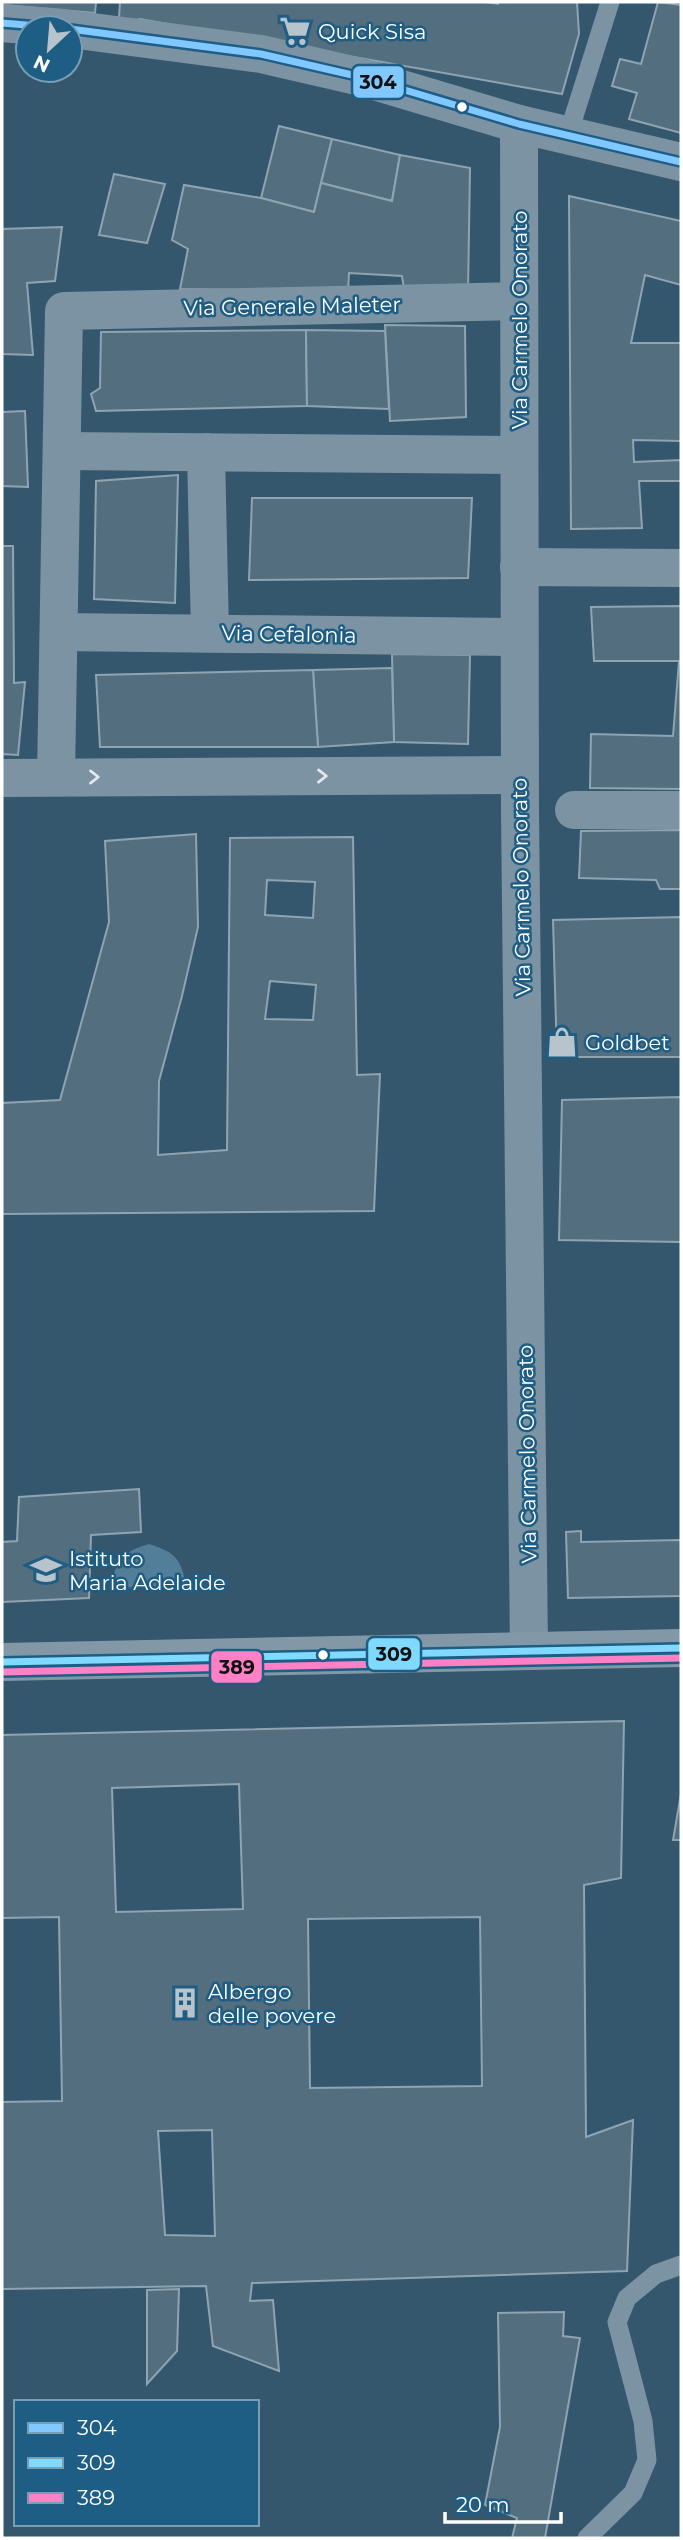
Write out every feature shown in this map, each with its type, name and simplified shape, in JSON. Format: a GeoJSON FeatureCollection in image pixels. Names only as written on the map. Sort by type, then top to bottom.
{"type":"FeatureCollection","features":[{"type":"Feature","properties":{"kind":"main road"},"geometry":{"type":"LineString","coordinates":[[2,1661],[681,1648]]}},
{"type":"Feature","properties":{"kind":"street"},"geometry":{"type":"LineString","coordinates":[[84,31],[261,54],[360,77],[519,124],[681,162]]}},
{"type":"Feature","properties":{"kind":"street","name":"Via Carmelo Onorato"},"geometry":{"type":"LineString","coordinates":[[519,124],[519,775],[529,1651]]}},
{"type":"Feature","properties":{"kind":"street","name":"Via Generale Maleter"},"geometry":{"type":"LineString","coordinates":[[62,451],[64,311],[519,301]]}},
{"type":"Feature","properties":{"kind":"street"},"geometry":{"type":"LineString","coordinates":[[56,777],[62,451],[519,455]]}},
{"type":"Feature","properties":{"kind":"street"},"geometry":{"type":"LineString","coordinates":[[206,452],[210,633]]}},
{"type":"Feature","properties":{"kind":"street"},"geometry":{"type":"LineString","coordinates":[[519,567],[681,568]]}},
{"type":"Feature","properties":{"kind":"street","name":"Via Cefalonia"},"geometry":{"type":"LineString","coordinates":[[59,632],[519,637]]}},
{"type":"Feature","properties":{"kind":"street"},"geometry":{"type":"LineString","coordinates":[[2,778],[519,775]]}},
{"type":"Feature","properties":{"kind":"street"},"geometry":{"type":"LineString","coordinates":[[574,810],[681,810]]}},
{"type":"Feature","properties":{"kind":"lane"},"geometry":{"type":"LineString","coordinates":[[568,135],[610,2]]}},
{"type":"Feature","properties":{"kind":"lane"},"geometry":{"type":"LineString","coordinates":[[587,2538],[633,2493],[647,2460],[643,2421],[617,2322],[627,2298],[656,2274],[681,2265]]}},
{"type":"Feature","properties":{"kind":"water"},"geometry":{"type":"Polygon","coordinates":[[[149,1544],[172,1554],[180,1564],[186,1588],[111,1587],[115,1570],[122,1558],[132,1550],[149,1544]]]}},
{"type":"Feature","properties":{"kind":"building"},"geometry":{"type":"Polygon","coordinates":[[[3,2],[96,2],[95,13],[3,5],[3,2]]]}},
{"type":"Feature","properties":{"kind":"building"},"geometry":{"type":"Polygon","coordinates":[[[120,2],[577,2],[579,34],[562,94],[140,19],[126,23],[119,18],[120,2]]]}},
{"type":"Feature","properties":{"kind":"building"},"geometry":{"type":"Polygon","coordinates":[[[658,2],[681,5],[681,133],[629,119],[637,93],[612,86],[620,59],[641,64],[658,2]]]}},
{"type":"Feature","properties":{"kind":"building"},"geometry":{"type":"Polygon","coordinates":[[[279,126],[332,139],[314,212],[261,198],[279,126]]]}},
{"type":"Feature","properties":{"kind":"building"},"geometry":{"type":"Polygon","coordinates":[[[332,139],[400,155],[392,201],[321,183],[332,139]]]}},
{"type":"Feature","properties":{"kind":"building"},"geometry":{"type":"Polygon","coordinates":[[[400,155],[470,168],[468,292],[405,296],[402,276],[349,273],[348,291],[180,289],[188,249],[172,240],[184,185],[261,198],[314,212],[321,183],[392,201],[400,155]]]}},
{"type":"Feature","properties":{"kind":"building"},"geometry":{"type":"Polygon","coordinates":[[[114,174],[165,184],[147,243],[99,235],[114,174]]]}},
{"type":"Feature","properties":{"kind":"building"},"geometry":{"type":"Polygon","coordinates":[[[569,196],[681,221],[681,285],[645,275],[631,343],[681,343],[681,441],[633,440],[634,462],[681,460],[681,481],[639,481],[642,528],[571,529],[569,196]]]}},
{"type":"Feature","properties":{"kind":"building"},"geometry":{"type":"Polygon","coordinates":[[[62,227],[55,281],[27,283],[33,355],[2,354],[2,229],[62,227]]]}},
{"type":"Feature","properties":{"kind":"building"},"geometry":{"type":"Polygon","coordinates":[[[385,325],[465,326],[466,417],[390,421],[385,325]]]}},
{"type":"Feature","properties":{"kind":"building"},"geometry":{"type":"Polygon","coordinates":[[[306,330],[307,406],[96,411],[91,394],[100,388],[101,332],[306,330]]]}},
{"type":"Feature","properties":{"kind":"building"},"geometry":{"type":"Polygon","coordinates":[[[306,330],[385,331],[389,409],[307,406],[306,330]]]}},
{"type":"Feature","properties":{"kind":"building"},"geometry":{"type":"Polygon","coordinates":[[[25,411],[28,487],[2,486],[2,412],[25,411]]]}},
{"type":"Feature","properties":{"kind":"building"},"geometry":{"type":"Polygon","coordinates":[[[178,475],[175,603],[94,599],[96,481],[178,475]]]}},
{"type":"Feature","properties":{"kind":"building"},"geometry":{"type":"Polygon","coordinates":[[[252,498],[472,498],[468,578],[249,580],[252,498]]]}},
{"type":"Feature","properties":{"kind":"building"},"geometry":{"type":"Polygon","coordinates":[[[2,546],[13,546],[14,683],[25,682],[18,755],[2,754],[2,546]]]}},
{"type":"Feature","properties":{"kind":"building"},"geometry":{"type":"Polygon","coordinates":[[[681,606],[681,789],[590,788],[591,734],[673,736],[679,661],[594,661],[591,607],[681,606]]]}},
{"type":"Feature","properties":{"kind":"building"},"geometry":{"type":"Polygon","coordinates":[[[392,654],[470,655],[468,744],[394,742],[392,654]]]}},
{"type":"Feature","properties":{"kind":"building"},"geometry":{"type":"Polygon","coordinates":[[[392,668],[394,742],[318,747],[313,670],[392,668]]]}},
{"type":"Feature","properties":{"kind":"building"},"geometry":{"type":"Polygon","coordinates":[[[313,670],[318,747],[100,747],[96,675],[313,670]]]}},
{"type":"Feature","properties":{"kind":"building"},"geometry":{"type":"Polygon","coordinates":[[[681,830],[681,889],[660,889],[656,880],[579,878],[581,831],[681,830]]]}},
{"type":"Feature","properties":{"kind":"building"},"geometry":{"type":"Polygon","coordinates":[[[196,834],[198,927],[159,1081],[158,1155],[227,1150],[230,838],[353,837],[357,1075],[380,1074],[374,1211],[2,1214],[2,1103],[60,1100],[109,922],[105,841],[196,834]],[[267,880],[265,915],[313,918],[315,882],[267,880]],[[270,981],[265,1019],[313,1020],[316,985],[270,981]]]}},
{"type":"Feature","properties":{"kind":"building"},"geometry":{"type":"Polygon","coordinates":[[[681,917],[681,1057],[557,1057],[553,920],[681,917]]]}},
{"type":"Feature","properties":{"kind":"building"},"geometry":{"type":"Polygon","coordinates":[[[681,1097],[681,1242],[559,1240],[562,1100],[681,1097]]]}},
{"type":"Feature","properties":{"kind":"building","name":"Istituto Maria Adelaide"},"geometry":{"type":"Polygon","coordinates":[[[139,1489],[141,1532],[91,1535],[89,1598],[2,1602],[2,1542],[17,1541],[19,1497],[139,1489]]]}},
{"type":"Feature","properties":{"kind":"building"},"geometry":{"type":"Polygon","coordinates":[[[581,1531],[581,1542],[681,1540],[681,1596],[568,1598],[566,1532],[581,1531]]]}},
{"type":"Feature","properties":{"kind":"building","name":"Albergo delle povere"},"geometry":{"type":"Polygon","coordinates":[[[624,1721],[621,1878],[584,1885],[586,2137],[633,2120],[627,2271],[252,2283],[250,2301],[273,2300],[279,2371],[213,2346],[206,2286],[2,2289],[2,2102],[62,2101],[59,1917],[2,1918],[2,1735],[624,1721]],[[239,1784],[112,1788],[116,1912],[243,1909],[239,1784]],[[480,1917],[308,1919],[310,2088],[482,2086],[480,1917]],[[212,2130],[158,2131],[165,2235],[215,2236],[212,2130]]]}},
{"type":"Feature","properties":{"kind":"building"},"geometry":{"type":"Polygon","coordinates":[[[681,1794],[681,1840],[673,1840],[681,1794]]]}},
{"type":"Feature","properties":{"kind":"building"},"geometry":{"type":"Polygon","coordinates":[[[179,2289],[177,2351],[147,2384],[147,2290],[179,2289]]]}},
{"type":"Feature","properties":{"kind":"building"},"geometry":{"type":"Polygon","coordinates":[[[564,2312],[563,2336],[580,2338],[545,2538],[512,2538],[517,2518],[485,2505],[500,2427],[498,2313],[564,2312]]]}},
{"type":"Feature","properties":{"kind":"transit line","name":"304"},"geometry":{"type":"LineString","coordinates":[[2,23],[14,24]]}},
{"type":"Feature","properties":{"kind":"transit line","name":"304"},"geometry":{"type":"LineString","coordinates":[[84,31],[261,54],[361,77],[519,124],[681,162]]}},
{"type":"Feature","properties":{"kind":"transit line","name":"309"},"geometry":{"type":"LineString","coordinates":[[2,1662],[681,1648]]}},
{"type":"Feature","properties":{"kind":"transit line","name":"389"},"geometry":{"type":"LineString","coordinates":[[2,1672],[681,1658]]}},
{"type":"Feature","properties":{"kind":"place","name":"Quick Sisa"},"geometry":{"type":"Point","coordinates":[295,31]}},
{"type":"Feature","properties":{"kind":"place","name":"Goldbet"},"geometry":{"type":"Point","coordinates":[562,1042]}},
{"type":"Feature","properties":{"kind":"place","name":"Istituto Maria Adelaide"},"geometry":{"type":"Point","coordinates":[46,1570]}},
{"type":"Feature","properties":{"kind":"place","name":"Albergo delle povere"},"geometry":{"type":"Point","coordinates":[185,2003]}}]}
